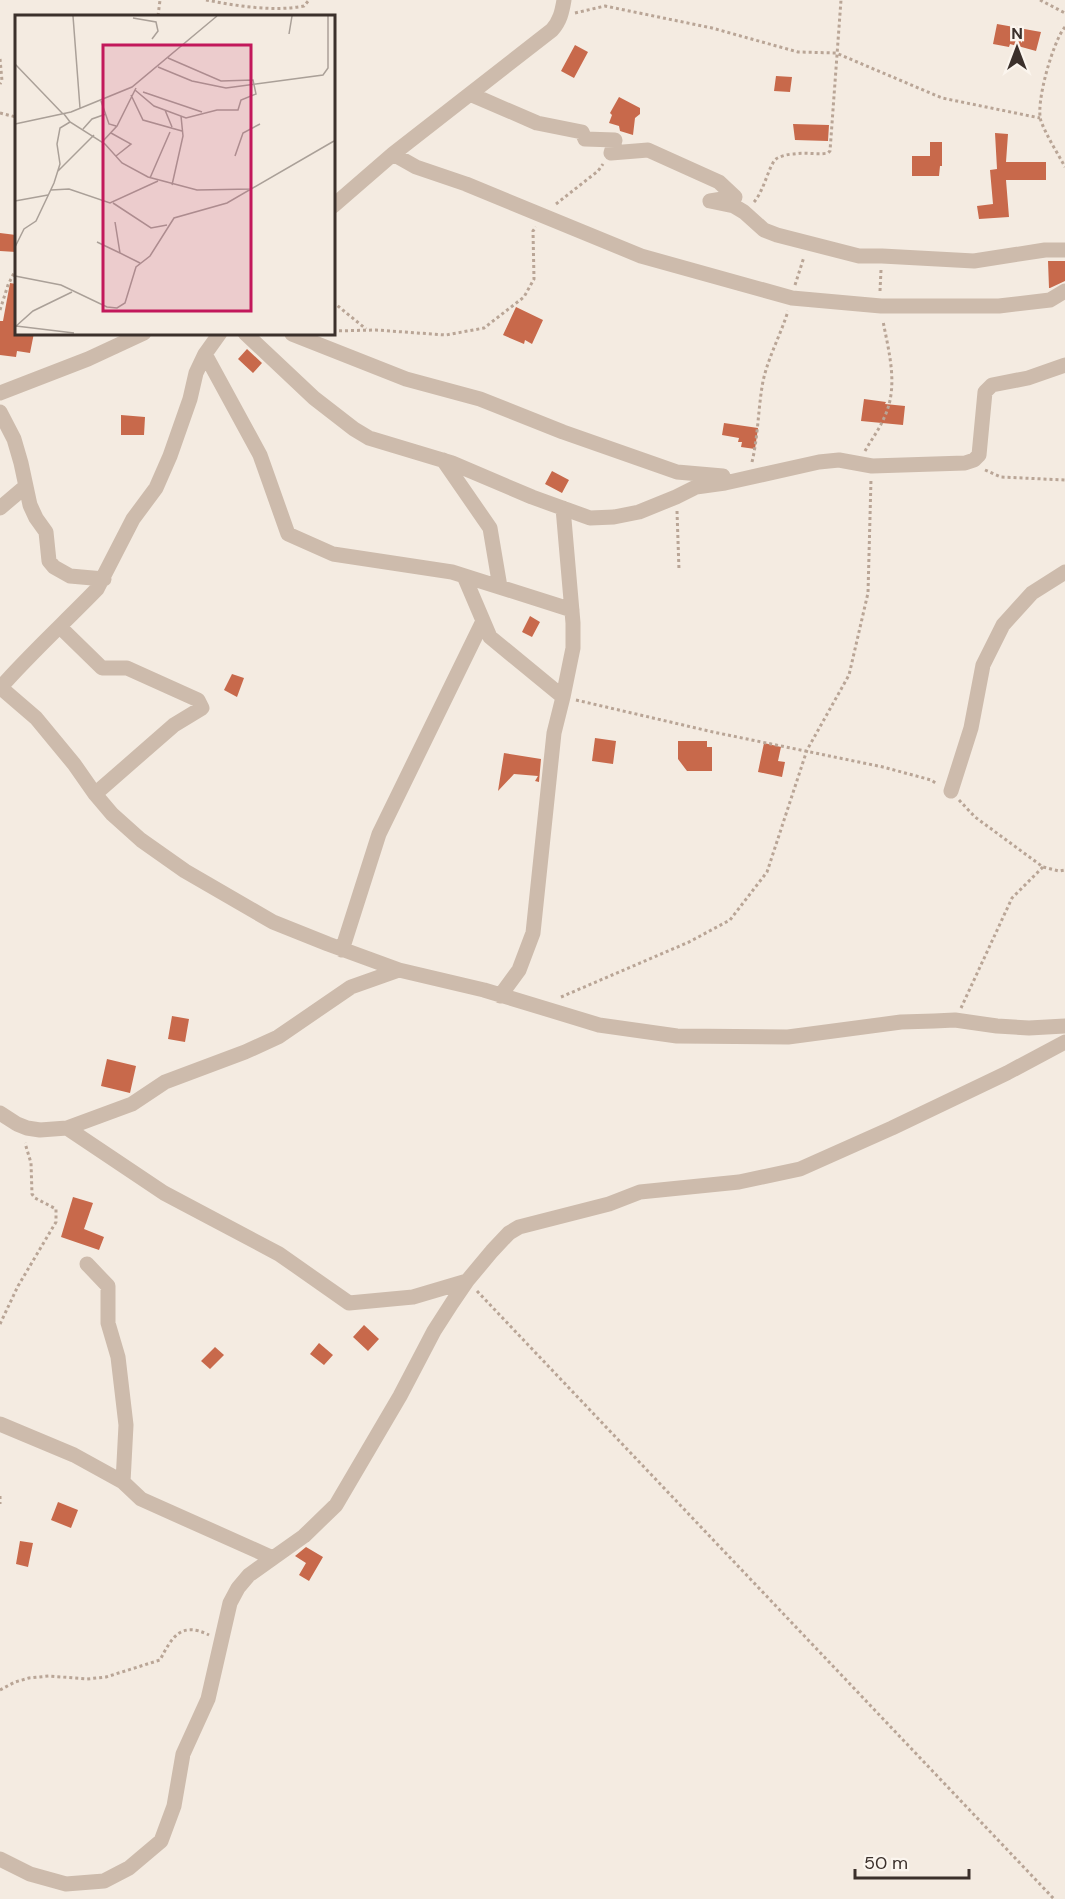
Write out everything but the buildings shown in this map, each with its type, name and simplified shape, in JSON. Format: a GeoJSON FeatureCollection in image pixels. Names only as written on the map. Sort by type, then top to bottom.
{"type":"FeatureCollection","features":[{"type":"Feature","properties":{"kind":"street"},"geometry":{"type":"LineString","coordinates":[[334,205],[393,154],[552,30],[561,16],[564,0]]}},
{"type":"Feature","properties":{"kind":"street"},"geometry":{"type":"LineString","coordinates":[[470,94],[537,123],[582,132],[585,139],[615,140],[611,153],[648,150],[719,182],[735,197],[710,201],[729,204],[744,212],[764,230],[808,244],[852,255],[974,261],[1045,250],[1065,250]]}},
{"type":"Feature","properties":{"kind":"street"},"geometry":{"type":"LineString","coordinates":[[393,154],[416,167],[466,184],[641,256],[792,298],[881,306],[999,306],[1050,300],[1065,291]]}},
{"type":"Feature","properties":{"kind":"street"},"geometry":{"type":"LineString","coordinates":[[0,393],[88,359],[142,334]]}},
{"type":"Feature","properties":{"kind":"street"},"geometry":{"type":"LineString","coordinates":[[219,334],[205,354],[196,373],[190,399],[156,488],[134,519],[104,579],[97,589],[0,687],[36,718],[112,814],[141,840],[185,871],[273,922],[342,950],[399,970],[460,984],[600,1025],[677,1036],[788,1036],[901,1022],[955,1020],[1029,1028],[1065,1026]]}},
{"type":"Feature","properties":{"kind":"street"},"geometry":{"type":"LineString","coordinates":[[246,334],[314,398],[369,438],[443,460],[590,518],[614,517],[639,512],[696,487],[829,461],[846,460],[865,465],[933,465],[970,462],[978,455],[987,388],[1028,378],[1065,365]]}},
{"type":"Feature","properties":{"kind":"street"},"geometry":{"type":"LineString","coordinates":[[291,334],[406,379],[480,399],[563,432],[677,472],[748,478]]}},
{"type":"Feature","properties":{"kind":"street"},"geometry":{"type":"LineString","coordinates":[[205,354],[260,455],[288,534],[333,554],[452,572],[572,610]]}},
{"type":"Feature","properties":{"kind":"street"},"geometry":{"type":"LineString","coordinates":[[0,412],[14,440],[30,505],[46,532],[50,561],[54,567],[69,576],[104,579]]}},
{"type":"Feature","properties":{"kind":"street"},"geometry":{"type":"LineString","coordinates":[[443,460],[490,528],[500,587]]}},
{"type":"Feature","properties":{"kind":"street"},"geometry":{"type":"LineString","coordinates":[[0,507],[26,486]]}},
{"type":"Feature","properties":{"kind":"street"},"geometry":{"type":"LineString","coordinates":[[500,996],[519,970],[533,933],[554,733],[573,648],[563,508]]}},
{"type":"Feature","properties":{"kind":"street"},"geometry":{"type":"LineString","coordinates":[[951,791],[971,728],[983,665],[1003,625],[1032,593],[1065,572]]}},
{"type":"Feature","properties":{"kind":"street"},"geometry":{"type":"LineString","coordinates":[[464,576],[490,637],[563,697]]}},
{"type":"Feature","properties":{"kind":"street"},"geometry":{"type":"LineString","coordinates":[[342,950],[379,834],[483,621]]}},
{"type":"Feature","properties":{"kind":"street"},"geometry":{"type":"LineString","coordinates":[[60,627],[102,668],[127,668],[198,700],[202,708],[174,725],[95,794]]}},
{"type":"Feature","properties":{"kind":"street"},"geometry":{"type":"LineString","coordinates":[[0,1113],[17,1124],[40,1130],[67,1128],[132,1104],[165,1082],[278,1037],[351,987],[399,970]]}},
{"type":"Feature","properties":{"kind":"street"},"geometry":{"type":"LineString","coordinates":[[0,1859],[30,1874],[66,1884],[104,1881],[129,1868],[161,1841],[174,1806],[183,1754],[208,1700],[230,1602],[238,1588],[249,1575],[304,1536],[336,1505],[400,1396],[434,1331],[467,1281],[509,1233],[519,1227],[609,1204],[640,1192],[739,1182],[800,1169],[935,1108],[1065,1042]]}},
{"type":"Feature","properties":{"kind":"street"},"geometry":{"type":"LineString","coordinates":[[67,1128],[164,1193],[279,1254],[349,1304],[413,1297],[467,1281]]}},
{"type":"Feature","properties":{"kind":"street"},"geometry":{"type":"LineString","coordinates":[[87,1264],[108,1286],[108,1323],[118,1357],[126,1425],[123,1482]]}},
{"type":"Feature","properties":{"kind":"street"},"geometry":{"type":"LineString","coordinates":[[0,1424],[74,1455],[123,1482],[141,1499],[273,1558]]}},
{"type":"Feature","properties":{"kind":"path"},"geometry":{"type":"LineString","coordinates":[[158,15],[160,0]]}},
{"type":"Feature","properties":{"kind":"path"},"geometry":{"type":"LineString","coordinates":[[206,0],[234,6],[292,8],[304,6],[309,3],[309,0]]}},
{"type":"Feature","properties":{"kind":"path"},"geometry":{"type":"LineString","coordinates":[[744,212],[757,198],[777,158],[793,154],[830,152],[841,0]]}},
{"type":"Feature","properties":{"kind":"path"},"geometry":{"type":"LineString","coordinates":[[1040,0],[1065,13]]}},
{"type":"Feature","properties":{"kind":"path"},"geometry":{"type":"LineString","coordinates":[[561,16],[605,6],[712,27],[798,52],[836,53],[942,98],[1040,118]]}},
{"type":"Feature","properties":{"kind":"path"},"geometry":{"type":"LineString","coordinates":[[1065,27],[1059,33],[1053,47],[1042,93],[1040,118],[1065,166]]}},
{"type":"Feature","properties":{"kind":"path"},"geometry":{"type":"LineString","coordinates":[[0,59],[2,81],[0,84]]}},
{"type":"Feature","properties":{"kind":"path"},"geometry":{"type":"LineString","coordinates":[[0,113],[15,117]]}},
{"type":"Feature","properties":{"kind":"path"},"geometry":{"type":"LineString","coordinates":[[334,331],[368,330],[446,335],[484,328],[524,297],[534,279],[533,231],[544,215],[598,171],[611,153]]}},
{"type":"Feature","properties":{"kind":"path"},"geometry":{"type":"LineString","coordinates":[[748,478],[755,449],[764,378],[783,326],[808,244]]}},
{"type":"Feature","properties":{"kind":"path"},"geometry":{"type":"LineString","coordinates":[[537,1007],[689,942],[730,920],[767,872],[807,750],[849,675],[868,593],[865,465],[885,417],[893,384],[879,288],[882,256]]}},
{"type":"Feature","properties":{"kind":"path"},"geometry":{"type":"LineString","coordinates":[[0,310],[15,271]]}},
{"type":"Feature","properties":{"kind":"path"},"geometry":{"type":"LineString","coordinates":[[334,303],[368,330]]}},
{"type":"Feature","properties":{"kind":"path"},"geometry":{"type":"LineString","coordinates":[[970,462],[1001,477],[1065,480]]}},
{"type":"Feature","properties":{"kind":"path"},"geometry":{"type":"LineString","coordinates":[[676,497],[679,570]]}},
{"type":"Feature","properties":{"kind":"path"},"geometry":{"type":"LineString","coordinates":[[563,697],[723,734],[807,750]]}},
{"type":"Feature","properties":{"kind":"path"},"geometry":{"type":"LineString","coordinates":[[955,1020],[986,958],[1012,898],[1043,867]]}},
{"type":"Feature","properties":{"kind":"path"},"geometry":{"type":"LineString","coordinates":[[0,1324],[18,1286],[56,1222],[57,1216],[56,1209],[35,1198],[32,1194],[32,1162],[17,1124]]}},
{"type":"Feature","properties":{"kind":"path"},"geometry":{"type":"LineString","coordinates":[[467,1281],[1054,1899]]}},
{"type":"Feature","properties":{"kind":"path"},"geometry":{"type":"LineString","coordinates":[[0,1496],[0,1504]]}},
{"type":"Feature","properties":{"kind":"path"},"geometry":{"type":"LineString","coordinates":[[0,1690],[29,1678],[50,1676],[87,1679],[126,1672],[146,1663],[160,1660],[168,1643],[175,1635],[188,1629],[223,1638]]}}]}
